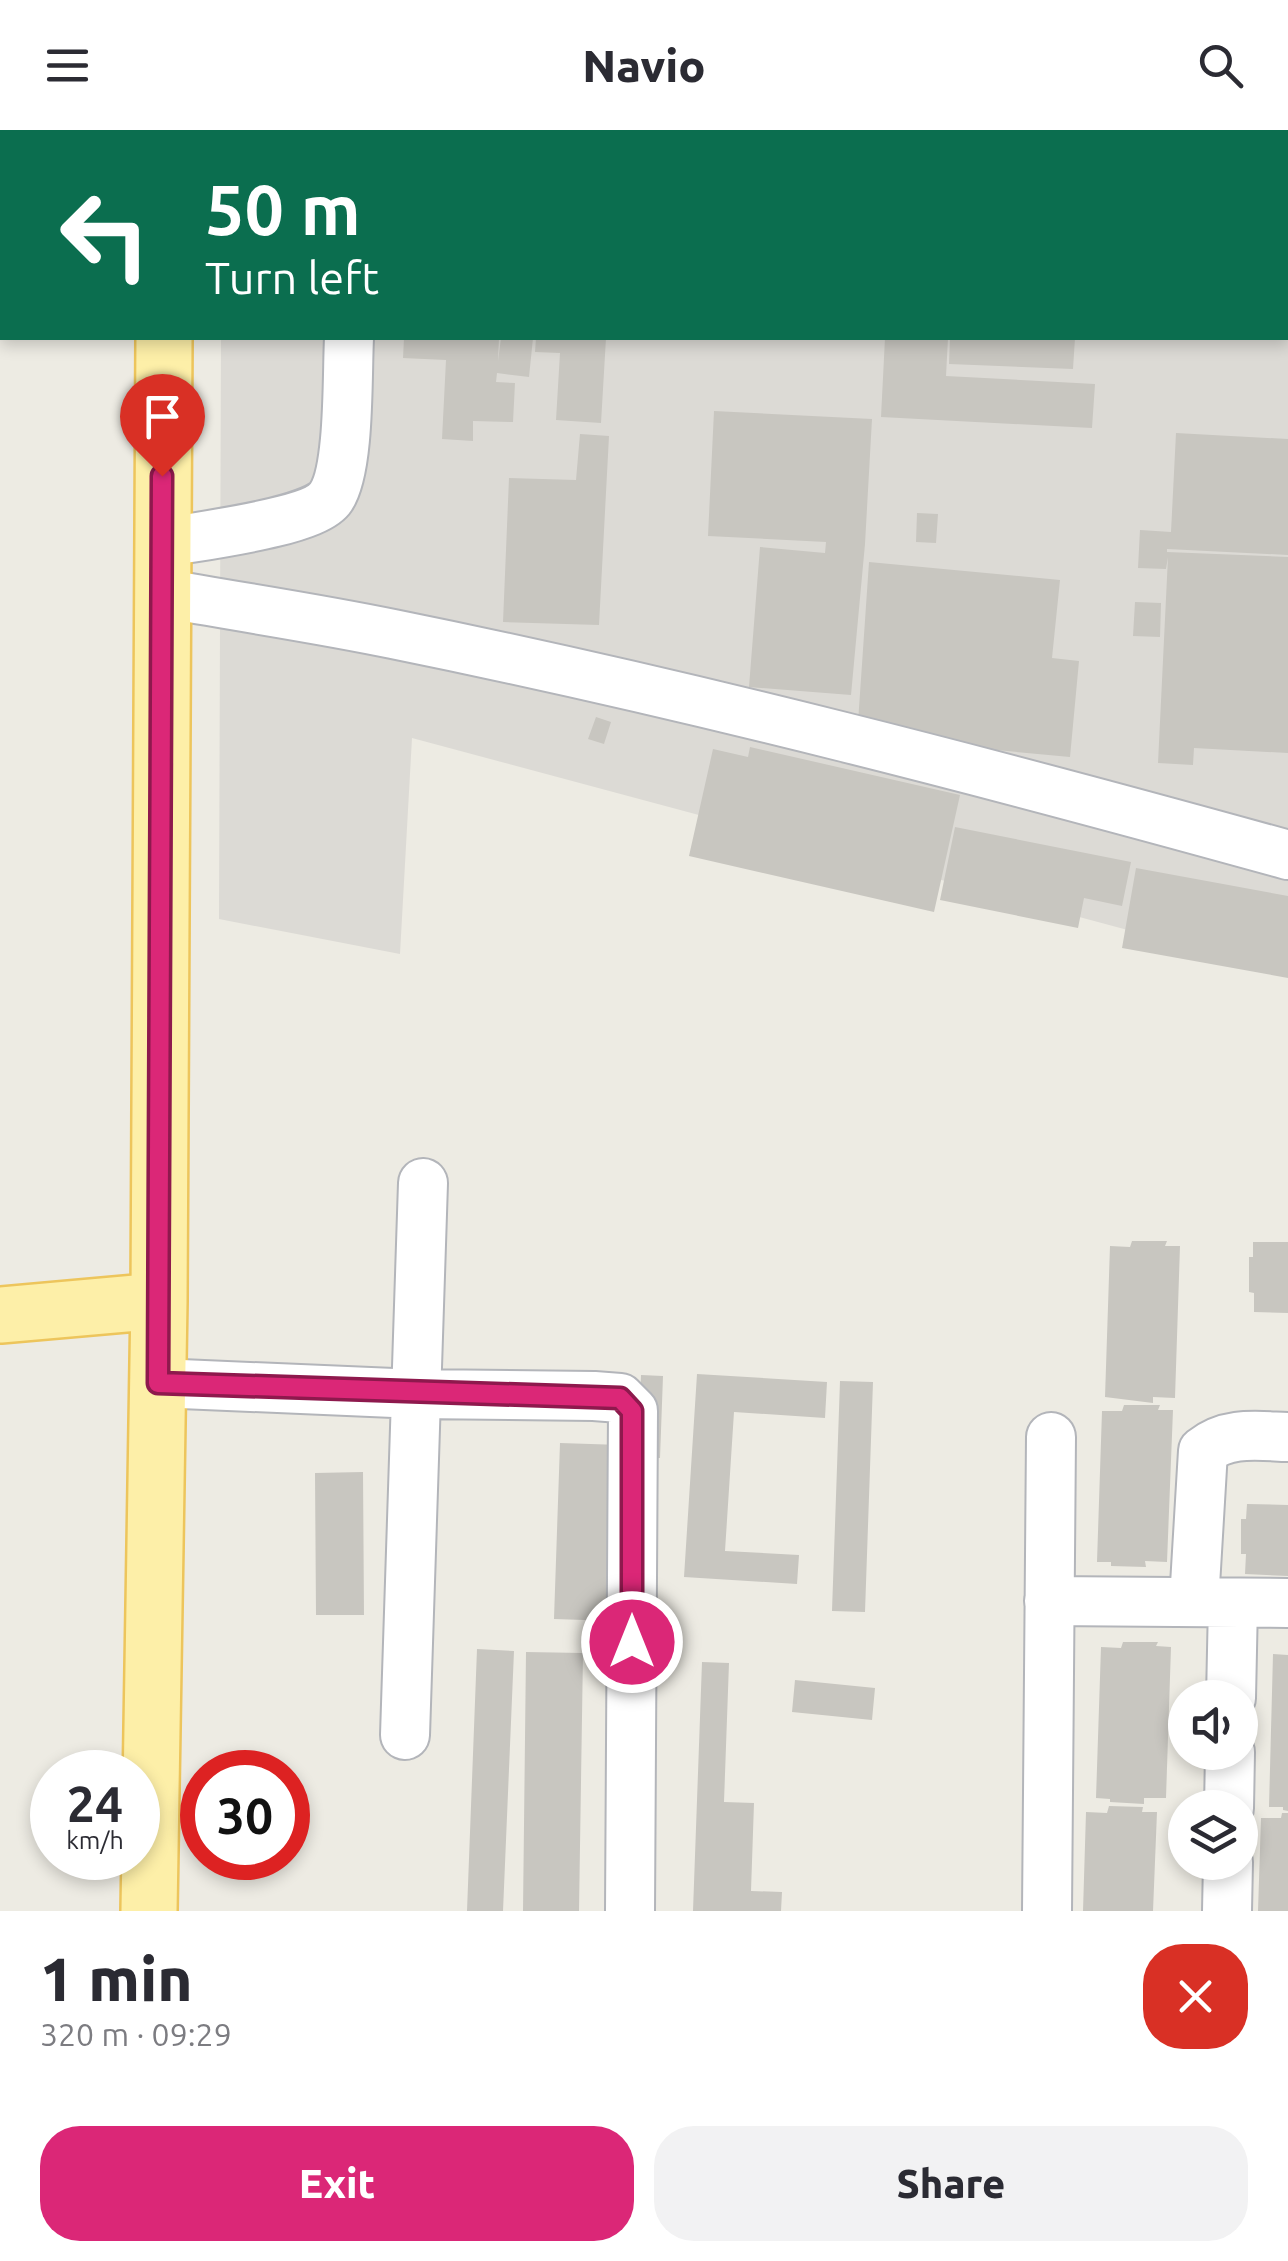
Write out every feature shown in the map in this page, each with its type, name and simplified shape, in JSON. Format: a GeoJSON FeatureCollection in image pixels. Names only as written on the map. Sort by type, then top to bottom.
{"type":"FeatureCollection","features":[{"type":"Feature","properties":{"kind":"main road"},"geometry":{"type":"LineString","coordinates":[[150,1911],[159,1300],[164,340]]}},
{"type":"Feature","properties":{"kind":"main road"},"geometry":{"type":"LineString","coordinates":[[0,1315],[159,1300]]}},
{"type":"Feature","properties":{"kind":"street"},"geometry":{"type":"LineString","coordinates":[[162,568],[304,516],[329,502],[341,479],[349,340]]}},
{"type":"Feature","properties":{"kind":"street"},"geometry":{"type":"LineString","coordinates":[[162,568],[390,633],[635,686],[1288,855]]}},
{"type":"Feature","properties":{"kind":"street"},"geometry":{"type":"LineString","coordinates":[[405,1735],[423,1182]]}},
{"type":"Feature","properties":{"kind":"street"},"geometry":{"type":"LineString","coordinates":[[158,1383],[417,1394],[594,1396],[620,1398],[632,1411],[630,1911]]}},
{"type":"Feature","properties":{"kind":"street"},"geometry":{"type":"LineString","coordinates":[[1229,1680],[1214,1603],[1203,1451],[1216,1440],[1236,1436],[1288,1436]]}},
{"type":"Feature","properties":{"kind":"street"},"geometry":{"type":"LineString","coordinates":[[1047,1911],[1050,1437]]}},
{"type":"Feature","properties":{"kind":"street"},"geometry":{"type":"LineString","coordinates":[[1049,1601],[1288,1603]]}},
{"type":"Feature","properties":{"kind":"street"},"geometry":{"type":"LineString","coordinates":[[1227,1911],[1228,1880]]}},
{"type":"Feature","properties":{"kind":"shaded area"},"geometry":{"type":"Polygon","coordinates":[[[221,340],[1288,340],[1288,973],[412,738],[400,954],[219,919],[221,340]]]}},
{"type":"Feature","properties":{"kind":"building"},"geometry":{"type":"Polygon","coordinates":[[[404,340],[499,340],[498,361],[501,340],[533,340],[529,377],[497,373],[496,382],[515,383],[513,422],[473,421],[473,441],[442,439],[446,360],[403,358],[404,340]]]}},
{"type":"Feature","properties":{"kind":"building"},"geometry":{"type":"Polygon","coordinates":[[[536,340],[606,340],[601,423],[556,420],[560,353],[535,352],[536,340]]]}},
{"type":"Feature","properties":{"kind":"building"},"geometry":{"type":"Polygon","coordinates":[[[885,340],[948,340],[946,376],[1095,384],[1092,428],[881,417],[885,340]]]}},
{"type":"Feature","properties":{"kind":"building"},"geometry":{"type":"Polygon","coordinates":[[[950,340],[1075,340],[1073,369],[949,364],[950,340]]]}},
{"type":"Feature","properties":{"kind":"building"},"geometry":{"type":"Polygon","coordinates":[[[714,411],[872,419],[851,695],[749,687],[760,547],[825,553],[826,542],[708,536],[714,411]]]}},
{"type":"Feature","properties":{"kind":"building"},"geometry":{"type":"Polygon","coordinates":[[[1176,433],[1288,439],[1288,555],[1167,552],[1288,557],[1288,753],[1194,748],[1193,765],[1158,763],[1168,557],[1166,569],[1138,568],[1140,530],[1171,532],[1176,433]]]}},
{"type":"Feature","properties":{"kind":"building"},"geometry":{"type":"Polygon","coordinates":[[[580,434],[609,436],[599,625],[503,622],[509,478],[576,480],[580,434]]]}},
{"type":"Feature","properties":{"kind":"building"},"geometry":{"type":"Polygon","coordinates":[[[917,513],[938,514],[936,543],[916,542],[917,513]]]}},
{"type":"Feature","properties":{"kind":"building"},"geometry":{"type":"Polygon","coordinates":[[[869,562],[1060,580],[1052,658],[1079,661],[1070,757],[857,737],[869,562]]]}},
{"type":"Feature","properties":{"kind":"building"},"geometry":{"type":"Polygon","coordinates":[[[1135,602],[1161,603],[1160,637],[1133,636],[1135,602]]]}},
{"type":"Feature","properties":{"kind":"building"},"geometry":{"type":"Polygon","coordinates":[[[596,717],[611,722],[604,744],[588,739],[596,717]]]}},
{"type":"Feature","properties":{"kind":"building"},"geometry":{"type":"Polygon","coordinates":[[[750,747],[960,795],[934,912],[689,856],[713,749],[748,757],[750,747]]]}},
{"type":"Feature","properties":{"kind":"building"},"geometry":{"type":"Polygon","coordinates":[[[955,827],[1131,862],[1122,906],[1084,898],[1078,928],[940,900],[955,827]]]}},
{"type":"Feature","properties":{"kind":"building"},"geometry":{"type":"Polygon","coordinates":[[[1136,868],[1288,896],[1288,978],[1122,948],[1136,868]]]}},
{"type":"Feature","properties":{"kind":"building"},"geometry":{"type":"Polygon","coordinates":[[[1132,1241],[1167,1241],[1165,1246],[1180,1246],[1175,1398],[1153,1397],[1153,1403],[1105,1397],[1110,1246],[1130,1247],[1132,1241]]]}},
{"type":"Feature","properties":{"kind":"building"},"geometry":{"type":"Polygon","coordinates":[[[1253,1242],[1288,1242],[1288,1313],[1254,1312],[1254,1293],[1249,1292],[1253,1242]]]}},
{"type":"Feature","properties":{"kind":"building"},"geometry":{"type":"Polygon","coordinates":[[[697,1374],[827,1382],[825,1418],[734,1412],[725,1551],[799,1555],[797,1584],[684,1577],[697,1374]]]}},
{"type":"Feature","properties":{"kind":"building"},"geometry":{"type":"Polygon","coordinates":[[[641,1375],[663,1376],[660,1458],[638,1457],[641,1375]]]}},
{"type":"Feature","properties":{"kind":"building"},"geometry":{"type":"Polygon","coordinates":[[[840,1381],[873,1382],[865,1612],[832,1611],[840,1381]]]}},
{"type":"Feature","properties":{"kind":"building"},"geometry":{"type":"Polygon","coordinates":[[[1124,1405],[1160,1405],[1158,1410],[1173,1410],[1167,1562],[1145,1561],[1146,1567],[1097,1562],[1102,1411],[1122,1411],[1124,1405]]]}},
{"type":"Feature","properties":{"kind":"building"},"geometry":{"type":"Polygon","coordinates":[[[560,1443],[621,1445],[615,1621],[554,1619],[560,1443]]]}},
{"type":"Feature","properties":{"kind":"building"},"geometry":{"type":"Polygon","coordinates":[[[363,1472],[364,1615],[316,1615],[315,1473],[363,1472]]]}},
{"type":"Feature","properties":{"kind":"building"},"geometry":{"type":"Polygon","coordinates":[[[1247,1504],[1288,1505],[1288,1576],[1245,1574],[1241,1519],[1246,1519],[1247,1504]]]}},
{"type":"Feature","properties":{"kind":"building"},"geometry":{"type":"Polygon","coordinates":[[[1123,1642],[1158,1642],[1156,1646],[1171,1647],[1166,1798],[1144,1798],[1144,1804],[1096,1798],[1101,1647],[1121,1648],[1123,1642]]]}},
{"type":"Feature","properties":{"kind":"building"},"geometry":{"type":"Polygon","coordinates":[[[477,1649],[514,1651],[503,1911],[467,1911],[477,1649]]]}},
{"type":"Feature","properties":{"kind":"building"},"geometry":{"type":"Polygon","coordinates":[[[526,1652],[583,1653],[579,1911],[523,1911],[526,1652]]]}},
{"type":"Feature","properties":{"kind":"building"},"geometry":{"type":"Polygon","coordinates":[[[1273,1654],[1288,1655],[1288,1811],[1269,1807],[1273,1654]]]}},
{"type":"Feature","properties":{"kind":"building"},"geometry":{"type":"Polygon","coordinates":[[[702,1662],[729,1663],[724,1802],[754,1803],[751,1891],[782,1892],[781,1911],[693,1911],[702,1662]]]}},
{"type":"Feature","properties":{"kind":"building"},"geometry":{"type":"Polygon","coordinates":[[[795,1680],[875,1688],[872,1720],[792,1712],[795,1680]]]}},
{"type":"Feature","properties":{"kind":"building"},"geometry":{"type":"Polygon","coordinates":[[[1109,1806],[1143,1807],[1142,1812],[1157,1812],[1153,1911],[1083,1911],[1086,1812],[1107,1813],[1109,1806]]]}},
{"type":"Feature","properties":{"kind":"building"},"geometry":{"type":"Polygon","coordinates":[[[1282,1813],[1288,1813],[1288,1911],[1258,1911],[1261,1818],[1281,1818],[1282,1813]]]}},
{"type":"Feature","properties":{"kind":"route"},"geometry":{"type":"LineString","coordinates":[[162,476],[158,1383],[620,1398],[632,1411],[632,1642]]}}]}
